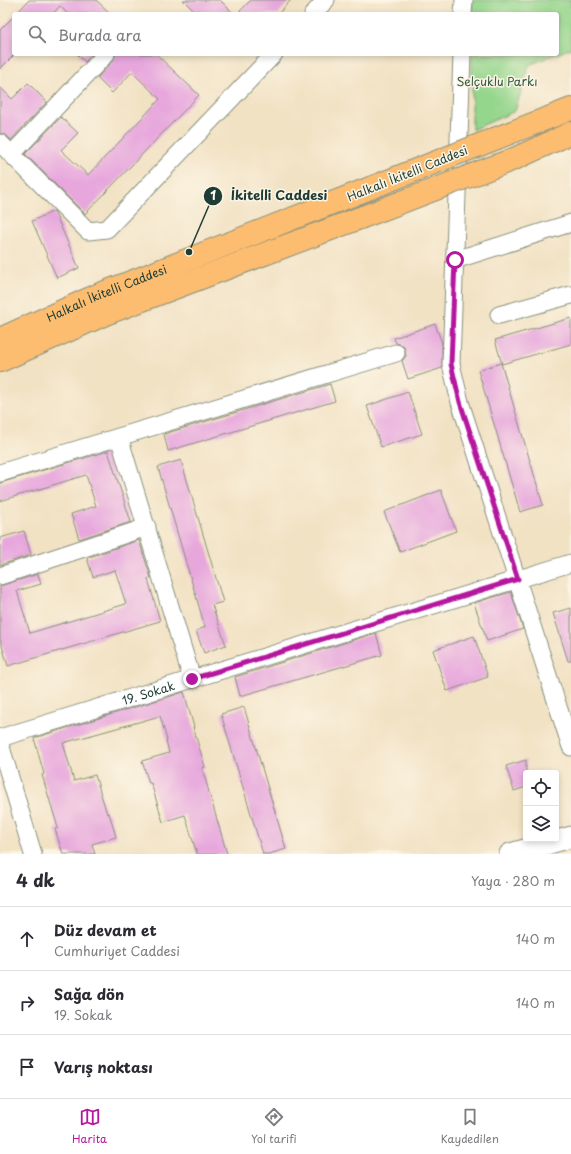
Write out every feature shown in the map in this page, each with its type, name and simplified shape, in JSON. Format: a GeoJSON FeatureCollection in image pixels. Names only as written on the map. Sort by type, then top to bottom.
{"type":"FeatureCollection","features":[{"type":"Feature","properties":{"kind":"main road","name":"Halkalı İkitelli Caddesi"},"geometry":{"type":"LineString","coordinates":[[0,339],[95,296],[571,109]]}},
{"type":"Feature","properties":{"kind":"main road","name":"Halkalı İkitelli Caddesi"},"geometry":{"type":"LineString","coordinates":[[0,361],[108,313],[514,159],[571,133]]}},
{"type":"Feature","properties":{"kind":"street"},"geometry":{"type":"LineString","coordinates":[[315,12],[326,0]]}},
{"type":"Feature","properties":{"kind":"street"},"geometry":{"type":"LineString","coordinates":[[463,12],[464,0]]}},
{"type":"Feature","properties":{"kind":"street"},"geometry":{"type":"LineString","coordinates":[[104,56],[6,148],[88,231],[107,229],[272,56]]}},
{"type":"Feature","properties":{"kind":"street"},"geometry":{"type":"LineString","coordinates":[[462,56],[451,364],[460,402],[571,747]]}},
{"type":"Feature","properties":{"kind":"street"},"geometry":{"type":"LineString","coordinates":[[455,260],[571,222]]}},
{"type":"Feature","properties":{"kind":"street"},"geometry":{"type":"LineString","coordinates":[[499,315],[571,295]]}},
{"type":"Feature","properties":{"kind":"street"},"geometry":{"type":"LineString","coordinates":[[0,472],[396,353]]}},
{"type":"Feature","properties":{"kind":"street"},"geometry":{"type":"LineString","coordinates":[[119,437],[192,679]]}},
{"type":"Feature","properties":{"kind":"street"},"geometry":{"type":"LineString","coordinates":[[0,576],[147,527]]}},
{"type":"Feature","properties":{"kind":"street","name":"19. Sokak"},"geometry":{"type":"LineString","coordinates":[[0,738],[571,563]]}},
{"type":"Feature","properties":{"kind":"street"},"geometry":{"type":"LineString","coordinates":[[0,744],[33,854]]}},
{"type":"Feature","properties":{"kind":"street"},"geometry":{"type":"LineString","coordinates":[[510,854],[568,843]]}},
{"type":"Feature","properties":{"kind":"green space","name":"Selçuklu Parkı"},"geometry":{"type":"Polygon","coordinates":[[[472,0],[571,0],[571,48],[559,53],[559,12],[472,12],[472,0]]]}},
{"type":"Feature","properties":{"kind":"green space","name":"Selçuklu Parkı"},"geometry":{"type":"Polygon","coordinates":[[[472,56],[551,56],[529,65],[515,111],[472,130],[472,56]]]}},
{"type":"Feature","properties":{"kind":"building"},"geometry":{"type":"Polygon","coordinates":[[[29,0],[96,0],[109,12],[66,12],[60,6],[55,12],[18,12],[29,0]]]}},
{"type":"Feature","properties":{"kind":"building"},"geometry":{"type":"Polygon","coordinates":[[[183,0],[220,0],[232,12],[195,12],[183,0]]]}},
{"type":"Feature","properties":{"kind":"building"},"geometry":{"type":"Polygon","coordinates":[[[251,0],[291,0],[280,12],[239,12],[251,0]]]}},
{"type":"Feature","properties":{"kind":"building"},"geometry":{"type":"Polygon","coordinates":[[[12,18],[13,56],[0,69],[0,30],[12,18]]]}},
{"type":"Feature","properties":{"kind":"building"},"geometry":{"type":"Polygon","coordinates":[[[79,56],[90,56],[85,62],[79,56]]]}},
{"type":"Feature","properties":{"kind":"building"},"geometry":{"type":"Polygon","coordinates":[[[115,56],[158,56],[199,95],[85,214],[25,154],[61,117],[78,133],[61,150],[88,175],[160,99],[132,72],[112,93],[97,78],[113,61],[115,56]]]}},
{"type":"Feature","properties":{"kind":"building"},"geometry":{"type":"Polygon","coordinates":[[[28,83],[47,102],[11,140],[7,136],[0,133],[0,87],[12,99],[28,83]]]}},
{"type":"Feature","properties":{"kind":"building"},"geometry":{"type":"Polygon","coordinates":[[[54,211],[79,268],[57,278],[32,221],[54,211]]]}},
{"type":"Feature","properties":{"kind":"building"},"geometry":{"type":"Polygon","coordinates":[[[571,318],[571,344],[502,364],[495,340],[571,318]]]}},
{"type":"Feature","properties":{"kind":"building"},"geometry":{"type":"Polygon","coordinates":[[[435,324],[442,343],[442,368],[408,379],[402,361],[406,356],[405,350],[403,345],[396,343],[394,338],[435,324]]]}},
{"type":"Feature","properties":{"kind":"building"},"geometry":{"type":"Polygon","coordinates":[[[501,363],[543,505],[520,512],[478,370],[501,363]]]}},
{"type":"Feature","properties":{"kind":"building"},"geometry":{"type":"Polygon","coordinates":[[[330,384],[335,401],[168,451],[164,434],[330,384]]]}},
{"type":"Feature","properties":{"kind":"building"},"geometry":{"type":"Polygon","coordinates":[[[408,392],[422,434],[381,447],[367,406],[408,392]]]}},
{"type":"Feature","properties":{"kind":"building"},"geometry":{"type":"Polygon","coordinates":[[[108,451],[131,522],[79,539],[71,514],[96,506],[86,475],[0,501],[0,483],[108,451]]]}},
{"type":"Feature","properties":{"kind":"building"},"geometry":{"type":"Polygon","coordinates":[[[181,460],[223,602],[212,605],[226,645],[204,653],[196,631],[205,627],[158,467],[181,460]]]}},
{"type":"Feature","properties":{"kind":"building"},"geometry":{"type":"Polygon","coordinates":[[[441,490],[456,531],[400,552],[384,512],[441,490]]]}},
{"type":"Feature","properties":{"kind":"building"},"geometry":{"type":"Polygon","coordinates":[[[24,531],[31,555],[0,565],[0,538],[24,531]]]}},
{"type":"Feature","properties":{"kind":"building"},"geometry":{"type":"Polygon","coordinates":[[[139,540],[151,578],[148,579],[160,621],[8,666],[0,639],[0,586],[38,574],[41,584],[17,591],[30,633],[126,604],[115,570],[93,577],[87,558],[139,540]]]}},
{"type":"Feature","properties":{"kind":"building"},"geometry":{"type":"Polygon","coordinates":[[[511,592],[523,629],[487,641],[474,603],[511,592]]]}},
{"type":"Feature","properties":{"kind":"building"},"geometry":{"type":"Polygon","coordinates":[[[571,608],[571,661],[568,661],[553,613],[571,608]]]}},
{"type":"Feature","properties":{"kind":"building"},"geometry":{"type":"Polygon","coordinates":[[[376,633],[382,655],[240,696],[235,677],[376,633]]]}},
{"type":"Feature","properties":{"kind":"building"},"geometry":{"type":"Polygon","coordinates":[[[474,636],[488,677],[447,691],[433,650],[474,636]]]}},
{"type":"Feature","properties":{"kind":"building"},"geometry":{"type":"Polygon","coordinates":[[[184,692],[205,767],[202,768],[227,854],[197,854],[185,815],[163,822],[151,783],[149,783],[142,761],[169,753],[160,716],[63,743],[74,781],[95,775],[116,837],[92,844],[95,854],[63,854],[55,829],[58,828],[42,775],[44,774],[34,738],[184,692]]]}},
{"type":"Feature","properties":{"kind":"building"},"geometry":{"type":"Polygon","coordinates":[[[244,707],[286,849],[269,854],[263,854],[221,714],[244,707]]]}},
{"type":"Feature","properties":{"kind":"building"},"geometry":{"type":"Polygon","coordinates":[[[526,760],[526,770],[523,770],[523,788],[514,791],[506,766],[526,760]]]}},
{"type":"Feature","properties":{"kind":"place","name":"İkitelli Caddesi"},"geometry":{"type":"Point","coordinates":[189,252]}},
{"type":"Feature","properties":{"kind":"route"},"geometry":{"type":"LineString","coordinates":[[192,679],[518,579],[460,402],[451,364],[455,260]]}}]}
